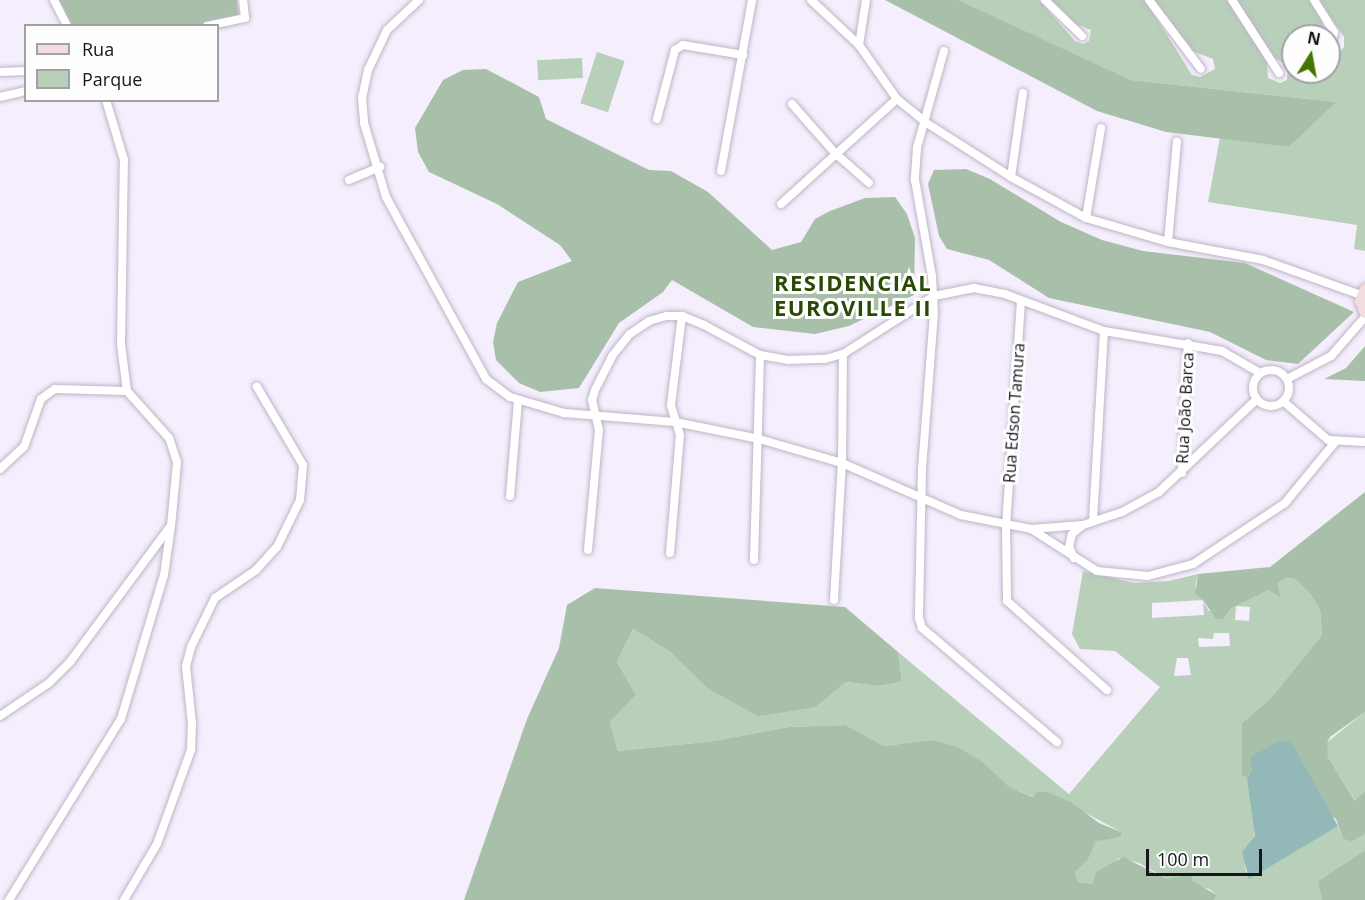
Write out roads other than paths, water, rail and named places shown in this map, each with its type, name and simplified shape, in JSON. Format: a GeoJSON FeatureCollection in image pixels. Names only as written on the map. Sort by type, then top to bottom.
{"type":"FeatureCollection","features":[{"type":"Feature","properties":{"kind":"street"},"geometry":{"type":"LineString","coordinates":[[54,0],[66,24]]}},
{"type":"Feature","properties":{"kind":"street"},"geometry":{"type":"LineString","coordinates":[[216,24],[245,18],[243,0]]}},
{"type":"Feature","properties":{"kind":"street"},"geometry":{"type":"LineString","coordinates":[[418,0],[387,30],[368,70],[362,98],[364,123],[380,167],[386,197],[486,379],[518,401],[564,413],[675,422],[759,439],[842,464],[924,501],[1006,526],[1031,529],[1083,525],[1159,492],[1182,473],[1257,400]]}},
{"type":"Feature","properties":{"kind":"street"},"geometry":{"type":"LineString","coordinates":[[721,171],[752,0]]}},
{"type":"Feature","properties":{"kind":"street"},"geometry":{"type":"LineString","coordinates":[[811,0],[859,45],[897,99],[925,123],[1011,177],[1086,218],[1167,242],[1263,260],[1363,292],[1365,315],[1331,356],[1287,379]]}},
{"type":"Feature","properties":{"kind":"street"},"geometry":{"type":"LineString","coordinates":[[859,45],[866,0]]}},
{"type":"Feature","properties":{"kind":"street"},"geometry":{"type":"LineString","coordinates":[[1045,0],[1082,36]]}},
{"type":"Feature","properties":{"kind":"street"},"geometry":{"type":"LineString","coordinates":[[1149,0],[1201,69]]}},
{"type":"Feature","properties":{"kind":"street"},"geometry":{"type":"LineString","coordinates":[[1232,0],[1279,73]]}},
{"type":"Feature","properties":{"kind":"street"},"geometry":{"type":"LineString","coordinates":[[1314,0],[1329,24]]}},
{"type":"Feature","properties":{"kind":"street"},"geometry":{"type":"LineString","coordinates":[[657,118],[675,50],[683,45],[743,55]]}},
{"type":"Feature","properties":{"kind":"street"},"geometry":{"type":"LineString","coordinates":[[944,51],[917,148],[915,180],[934,296],[922,470],[924,501],[919,618],[922,628],[1057,742]]}},
{"type":"Feature","properties":{"kind":"street"},"geometry":{"type":"LineString","coordinates":[[0,72],[24,71]]}},
{"type":"Feature","properties":{"kind":"street"},"geometry":{"type":"LineString","coordinates":[[0,97],[24,91]]}},
{"type":"Feature","properties":{"kind":"street"},"geometry":{"type":"LineString","coordinates":[[1011,177],[1023,93]]}},
{"type":"Feature","properties":{"kind":"street"},"geometry":{"type":"LineString","coordinates":[[781,204],[897,99]]}},
{"type":"Feature","properties":{"kind":"street"},"geometry":{"type":"LineString","coordinates":[[9,900],[121,719],[164,575],[171,526],[177,462],[169,438],[127,391],[121,344],[124,160],[107,102]]}},
{"type":"Feature","properties":{"kind":"street"},"geometry":{"type":"LineString","coordinates":[[792,104],[835,153],[869,183]]}},
{"type":"Feature","properties":{"kind":"street"},"geometry":{"type":"LineString","coordinates":[[1086,218],[1101,128]]}},
{"type":"Feature","properties":{"kind":"street"},"geometry":{"type":"LineString","coordinates":[[1167,242],[1177,141]]}},
{"type":"Feature","properties":{"kind":"street"},"geometry":{"type":"LineString","coordinates":[[349,180],[380,167]]}},
{"type":"Feature","properties":{"kind":"street"},"geometry":{"type":"LineString","coordinates":[[588,550],[599,430],[594,414],[595,390],[612,356],[630,334],[649,321],[682,316],[759,356],[806,360],[843,354],[934,296],[974,288],[1021,301],[1104,331],[1188,343],[1222,351],[1260,373]]}},
{"type":"Feature","properties":{"kind":"street","name":"Rua Edson Tamura"},"geometry":{"type":"LineString","coordinates":[[1021,301],[1006,526],[1007,601],[1107,690]]}},
{"type":"Feature","properties":{"kind":"street"},"geometry":{"type":"LineString","coordinates":[[670,553],[680,435],[671,405],[682,316]]}},
{"type":"Feature","properties":{"kind":"street"},"geometry":{"type":"LineString","coordinates":[[1093,521],[1104,331]]}},
{"type":"Feature","properties":{"kind":"street","name":"Rua João Barca"},"geometry":{"type":"LineString","coordinates":[[1182,473],[1188,343]]}},
{"type":"Feature","properties":{"kind":"street"},"geometry":{"type":"LineString","coordinates":[[834,600],[842,464],[843,354]]}},
{"type":"Feature","properties":{"kind":"street"},"geometry":{"type":"LineString","coordinates":[[754,560],[759,439],[759,356]]}},
{"type":"Feature","properties":{"kind":"street"},"geometry":{"type":"LineString","coordinates":[[1271,369],[1287,379],[1289,388],[1283,401],[1267,406],[1257,400],[1253,383],[1260,373],[1271,369]]}},
{"type":"Feature","properties":{"kind":"street"},"geometry":{"type":"LineString","coordinates":[[124,900],[157,844],[191,750],[192,724],[186,666],[191,647],[215,598],[256,570],[277,547],[300,500],[303,465],[257,387]]}},
{"type":"Feature","properties":{"kind":"street"},"geometry":{"type":"LineString","coordinates":[[0,469],[24,447],[42,399],[55,389],[127,391]]}},
{"type":"Feature","properties":{"kind":"street"},"geometry":{"type":"LineString","coordinates":[[510,496],[518,401]]}},
{"type":"Feature","properties":{"kind":"street"},"geometry":{"type":"LineString","coordinates":[[1283,401],[1328,440],[1365,442]]}},
{"type":"Feature","properties":{"kind":"street"},"geometry":{"type":"LineString","coordinates":[[1031,529],[1074,560],[1096,571],[1126,577],[1148,576],[1193,564],[1286,503],[1336,441]]}},
{"type":"Feature","properties":{"kind":"street"},"geometry":{"type":"LineString","coordinates":[[1074,560],[1069,547],[1072,534],[1083,525]]}},
{"type":"Feature","properties":{"kind":"street"},"geometry":{"type":"LineString","coordinates":[[0,716],[49,683],[70,662],[171,526]]}},
{"type":"Feature","properties":{"kind":"district","name":"RESIDENCIAL EUROVILLE II"},"geometry":{"type":"Point","coordinates":[853,294]}}]}
